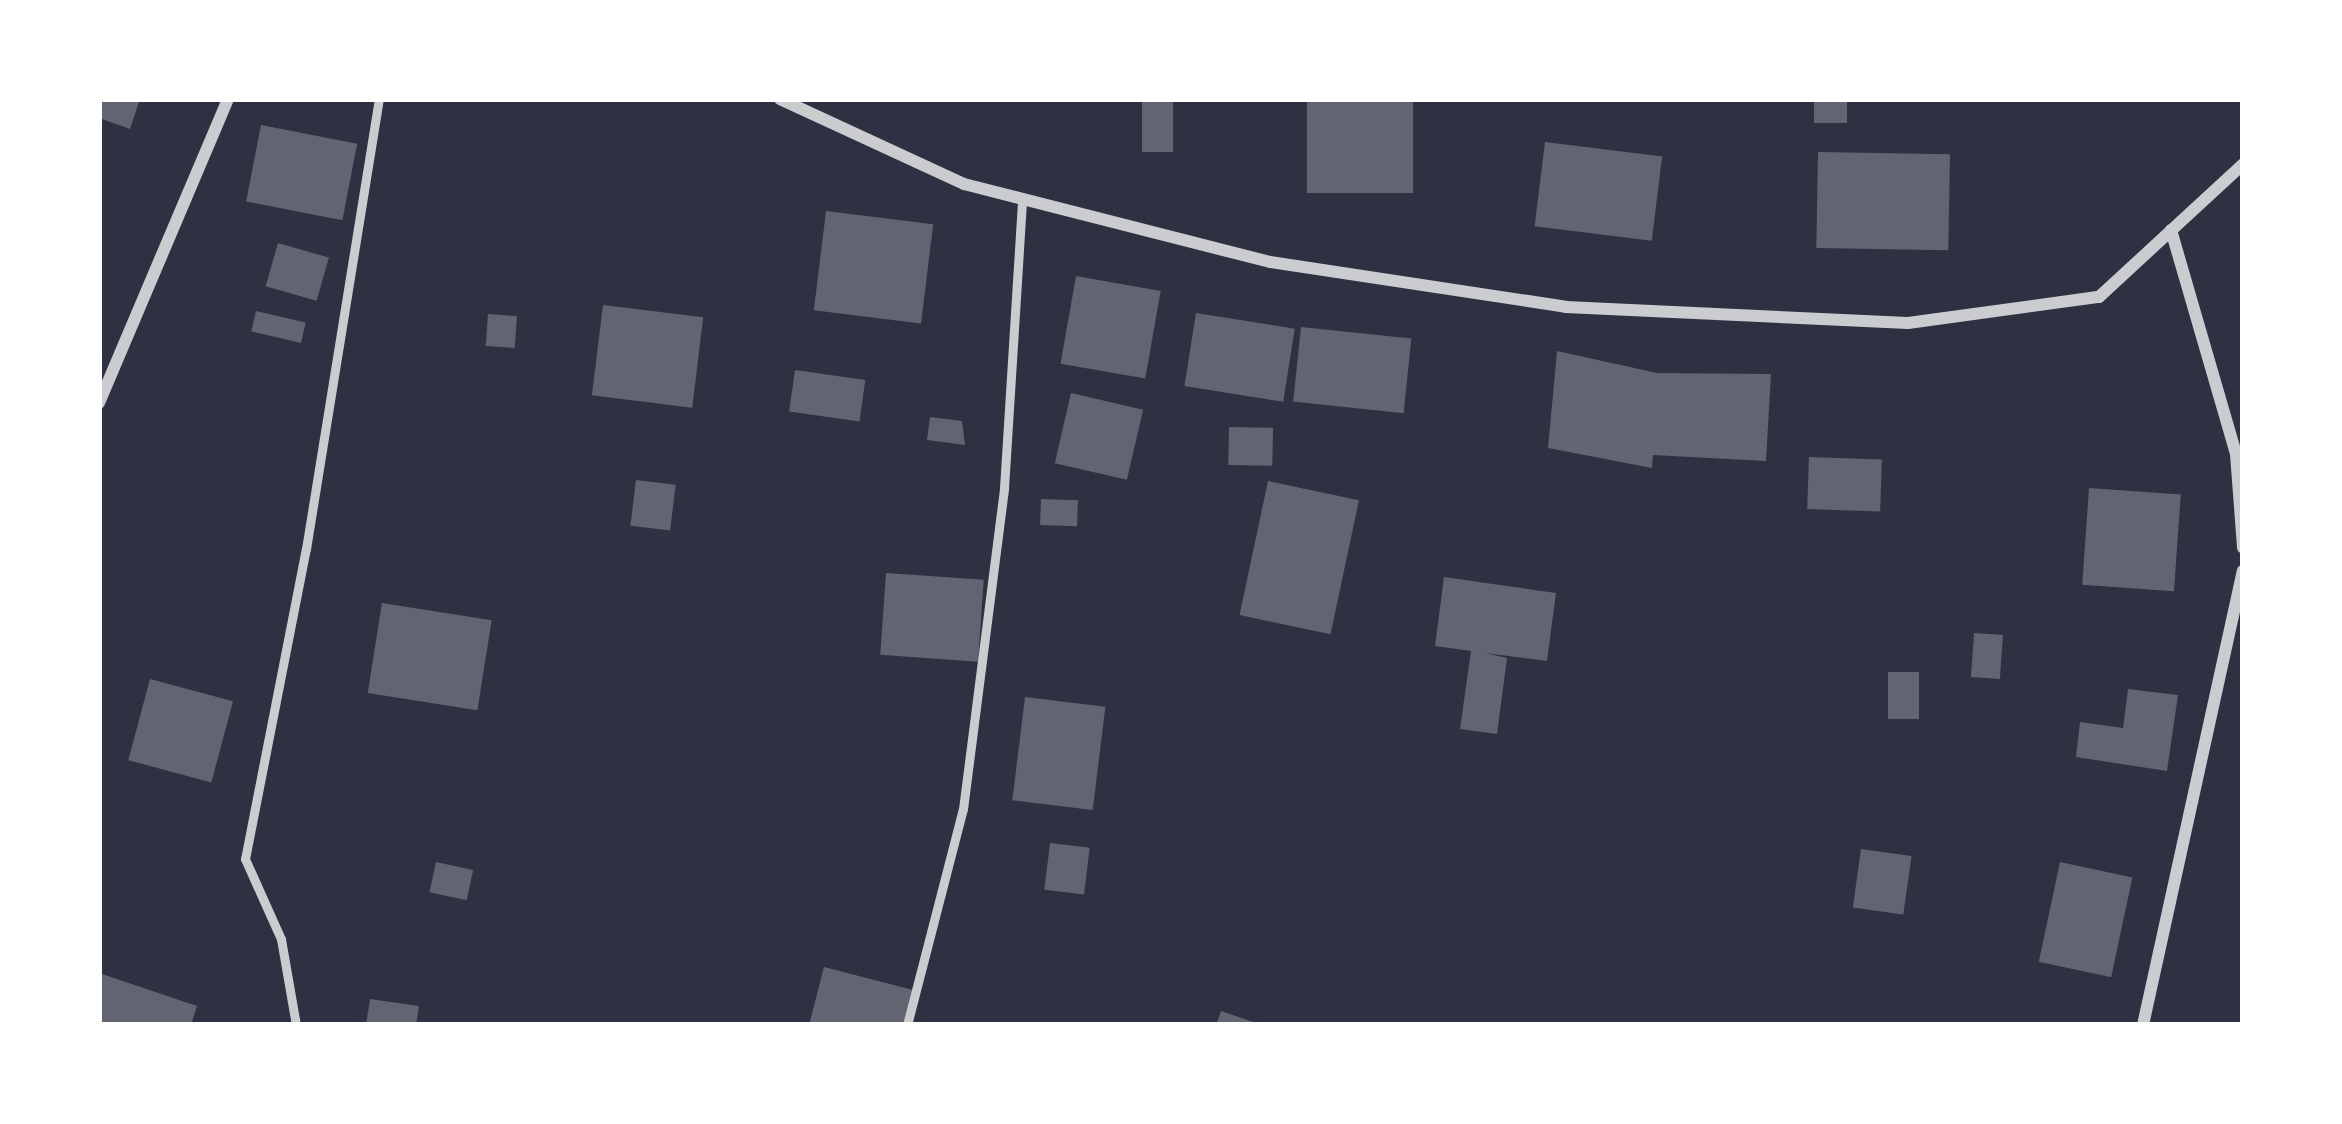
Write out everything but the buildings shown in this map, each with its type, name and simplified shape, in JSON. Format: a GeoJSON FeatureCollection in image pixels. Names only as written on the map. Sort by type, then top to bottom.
{"type":"FeatureCollection","features":[{"type":"Feature","properties":{"kind":"street"},"geometry":{"type":"LineString","coordinates":[[99,403],[228,99]]}},
{"type":"Feature","properties":{"kind":"street"},"geometry":{"type":"LineString","coordinates":[[780,99],[964,184],[1270,262],[1566,307],[1908,323],[2099,297],[2243,164]]}},
{"type":"Feature","properties":{"kind":"street"},"geometry":{"type":"LineString","coordinates":[[2171,230],[2236,454],[2243,548]]}},
{"type":"Feature","properties":{"kind":"street"},"geometry":{"type":"LineString","coordinates":[[2143,1025],[2243,571]]}},
{"type":"Feature","properties":{"kind":"lane"},"geometry":{"type":"LineString","coordinates":[[296,1025],[281,939],[245,859],[307,550],[379,99]]}},
{"type":"Feature","properties":{"kind":"lane"},"geometry":{"type":"LineString","coordinates":[[907,1025],[963,809],[1004,488],[1022,199]]}}]}
